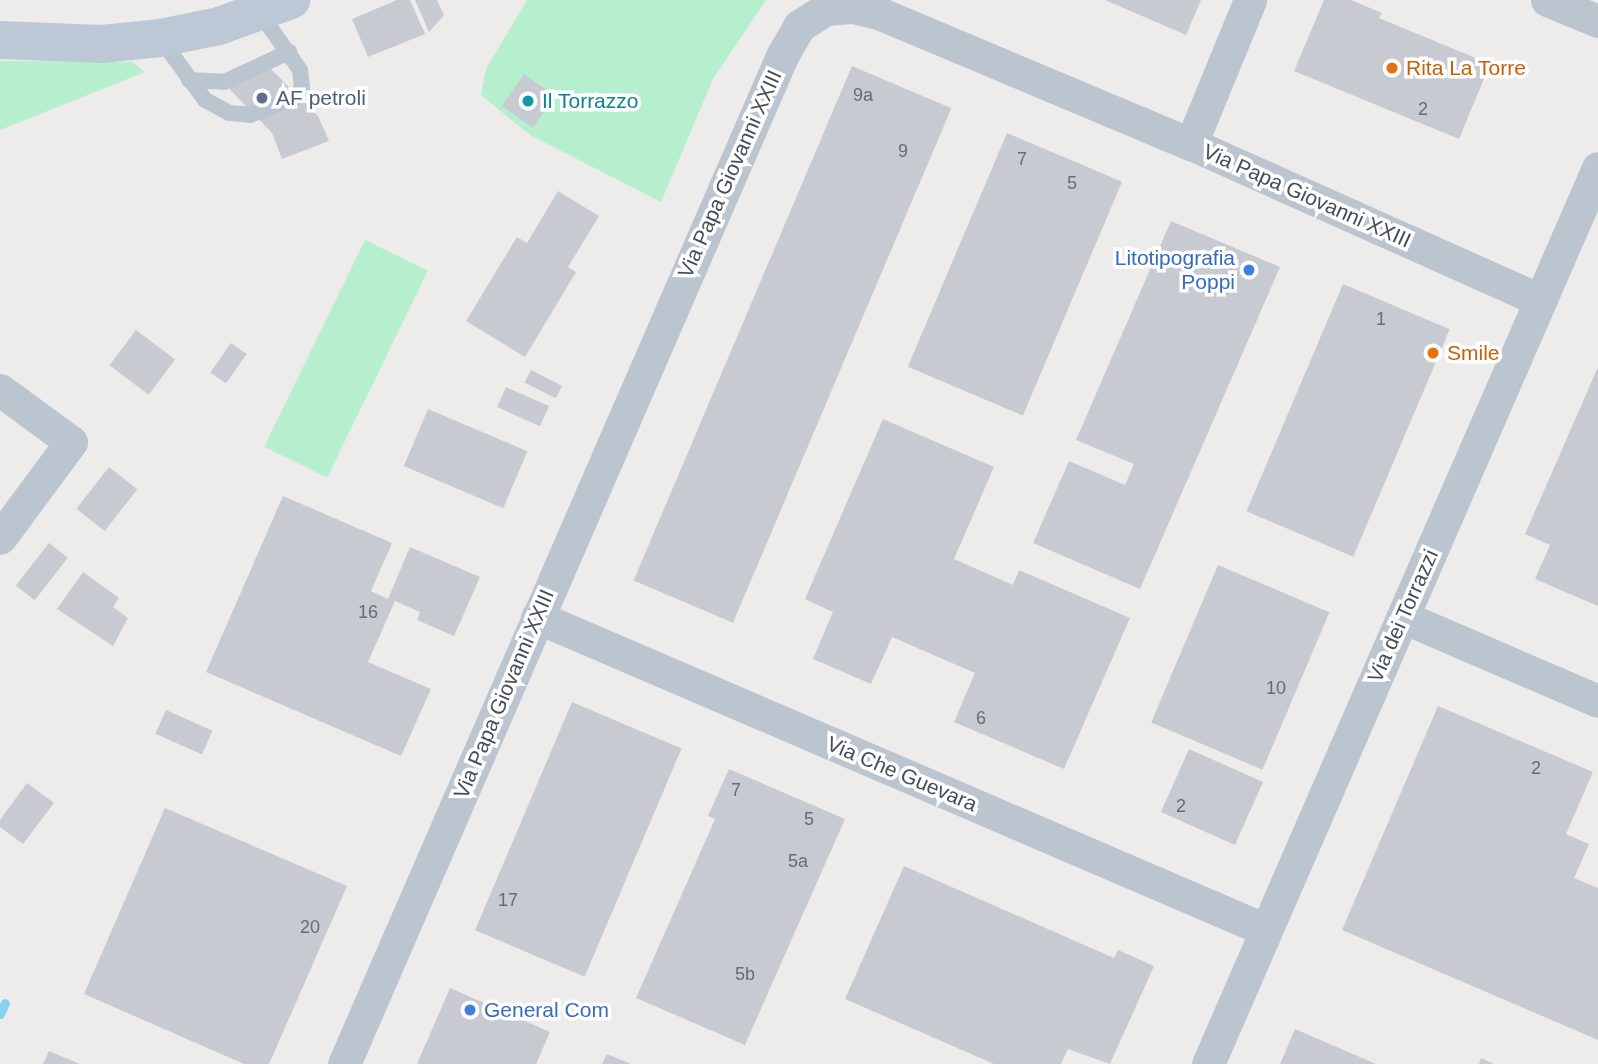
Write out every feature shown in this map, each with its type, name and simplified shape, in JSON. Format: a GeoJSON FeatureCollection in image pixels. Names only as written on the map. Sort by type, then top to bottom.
{"type":"FeatureCollection","features":[{"type":"Feature","properties":{"kind":"main road"},"geometry":{"type":"LineString","coordinates":[[0,40],[102,44],[160,38],[219,26],[275,6]]}},
{"type":"Feature","properties":{"kind":"street"},"geometry":{"type":"LineString","coordinates":[[1191,144],[1250,0]]}},
{"type":"Feature","properties":{"kind":"street"},"geometry":{"type":"LineString","coordinates":[[1547,0],[1598,21]]}},
{"type":"Feature","properties":{"kind":"street","name":"Via Papa Giovanni XXIII"},"geometry":{"type":"LineString","coordinates":[[344,1064],[782,57],[799,26],[827,9],[853,8],[881,14],[1191,144],[1540,300]]}},
{"type":"Feature","properties":{"kind":"street","name":"Via dei Torrazzi"},"geometry":{"type":"LineString","coordinates":[[1208,1064],[1598,168]]}},
{"type":"Feature","properties":{"kind":"street"},"geometry":{"type":"LineString","coordinates":[[0,390],[71,442],[0,538]]}},
{"type":"Feature","properties":{"kind":"street","name":"Via Che Guevara"},"geometry":{"type":"LineString","coordinates":[[537,617],[1266,930]]}},
{"type":"Feature","properties":{"kind":"street"},"geometry":{"type":"LineString","coordinates":[[1403,617],[1598,701]]}},
{"type":"Feature","properties":{"kind":"lane"},"geometry":{"type":"LineString","coordinates":[[160,38],[189,80],[218,108],[250,115],[294,98],[302,88],[300,70],[289,52],[275,6]]}},
{"type":"Feature","properties":{"kind":"lane"},"geometry":{"type":"LineString","coordinates":[[189,80],[224,82],[289,52]]}},
{"type":"Feature","properties":{"kind":"green space"},"geometry":{"type":"Polygon","coordinates":[[[527,0],[766,0],[713,79],[661,202],[530,135],[481,95],[486,69],[527,0]]]}},
{"type":"Feature","properties":{"kind":"green space"},"geometry":{"type":"Polygon","coordinates":[[[0,61],[133,62],[145,72],[0,130],[0,61]]]}},
{"type":"Feature","properties":{"kind":"green space"},"geometry":{"type":"Polygon","coordinates":[[[365,240],[428,271],[327,477],[264,447],[365,240]]]}},
{"type":"Feature","properties":{"kind":"building"},"geometry":{"type":"Polygon","coordinates":[[[397,0],[410,0],[425,34],[368,57],[352,19],[397,0]]]}},
{"type":"Feature","properties":{"kind":"building"},"geometry":{"type":"Polygon","coordinates":[[[415,0],[437,0],[444,15],[429,32],[415,0]]]}},
{"type":"Feature","properties":{"kind":"building"},"geometry":{"type":"Polygon","coordinates":[[[1105,0],[1201,0],[1186,35],[1105,0]]]}},
{"type":"Feature","properties":{"kind":"building","name":"Rita La Torre"},"geometry":{"type":"Polygon","coordinates":[[[1324,0],[1351,0],[1382,13],[1379,18],[1490,64],[1459,139],[1294,71],[1324,0]]]}},
{"type":"Feature","properties":{"kind":"building"},"geometry":{"type":"Polygon","coordinates":[[[263,61],[318,116],[329,141],[282,159],[272,133],[219,78],[263,61]]]}},
{"type":"Feature","properties":{"kind":"building"},"geometry":{"type":"Polygon","coordinates":[[[852,66],[951,108],[733,623],[634,581],[852,66]]]}},
{"type":"Feature","properties":{"kind":"building","name":"Il Torrazzo"},"geometry":{"type":"Polygon","coordinates":[[[524,74],[555,96],[533,128],[502,106],[524,74]]]}},
{"type":"Feature","properties":{"kind":"building"},"geometry":{"type":"Polygon","coordinates":[[[1007,133],[1122,182],[1023,416],[908,367],[1007,133]]]}},
{"type":"Feature","properties":{"kind":"building"},"geometry":{"type":"Polygon","coordinates":[[[558,191],[599,216],[568,267],[576,272],[525,357],[466,321],[517,237],[527,243],[558,191]]]}},
{"type":"Feature","properties":{"kind":"building"},"geometry":{"type":"Polygon","coordinates":[[[1171,221],[1280,267],[1140,589],[1033,543],[1069,461],[1125,485],[1134,464],[1076,440],[1171,221]]]}},
{"type":"Feature","properties":{"kind":"building"},"geometry":{"type":"Polygon","coordinates":[[[1343,284],[1450,329],[1353,557],[1246,511],[1343,284]]]}},
{"type":"Feature","properties":{"kind":"building"},"geometry":{"type":"Polygon","coordinates":[[[136,330],[175,359],[149,395],[110,365],[136,330]]]}},
{"type":"Feature","properties":{"kind":"building"},"geometry":{"type":"Polygon","coordinates":[[[231,343],[247,354],[226,383],[210,372],[231,343]]]}},
{"type":"Feature","properties":{"kind":"building"},"geometry":{"type":"Polygon","coordinates":[[[1598,367],[1598,606],[1535,579],[1550,545],[1525,534],[1598,367]]]}},
{"type":"Feature","properties":{"kind":"building"},"geometry":{"type":"Polygon","coordinates":[[[531,370],[562,386],[556,398],[525,382],[531,370]]]}},
{"type":"Feature","properties":{"kind":"building"},"geometry":{"type":"Polygon","coordinates":[[[506,387],[549,406],[540,426],[497,407],[506,387]]]}},
{"type":"Feature","properties":{"kind":"building"},"geometry":{"type":"Polygon","coordinates":[[[428,409],[527,451],[503,508],[404,466],[428,409]]]}},
{"type":"Feature","properties":{"kind":"building"},"geometry":{"type":"Polygon","coordinates":[[[883,419],[994,467],[954,559],[1013,585],[1019,570],[1130,618],[1064,769],[954,722],[975,673],[892,637],[871,684],[813,659],[833,612],[805,599],[883,419]]]}},
{"type":"Feature","properties":{"kind":"building"},"geometry":{"type":"Polygon","coordinates":[[[109,467],[137,489],[105,531],[76,509],[109,467]]]}},
{"type":"Feature","properties":{"kind":"building"},"geometry":{"type":"Polygon","coordinates":[[[283,496],[392,543],[371,591],[388,599],[410,547],[480,577],[454,636],[417,620],[420,612],[395,601],[368,662],[431,689],[401,756],[206,672],[283,496]]]}},
{"type":"Feature","properties":{"kind":"building"},"geometry":{"type":"Polygon","coordinates":[[[49,543],[68,558],[35,600],[16,586],[49,543]]]}},
{"type":"Feature","properties":{"kind":"building"},"geometry":{"type":"Polygon","coordinates":[[[1218,565],[1329,612],[1263,770],[1151,722],[1218,565]]]}},
{"type":"Feature","properties":{"kind":"building"},"geometry":{"type":"Polygon","coordinates":[[[83,572],[119,598],[113,607],[128,618],[113,646],[57,609],[83,572]]]}},
{"type":"Feature","properties":{"kind":"building"},"geometry":{"type":"Polygon","coordinates":[[[572,702],[682,748],[585,977],[475,930],[572,702]]]}},
{"type":"Feature","properties":{"kind":"building"},"geometry":{"type":"Polygon","coordinates":[[[1438,706],[1593,772],[1566,834],[1589,844],[1574,878],[1598,888],[1598,1040],[1342,930],[1438,706]]]}},
{"type":"Feature","properties":{"kind":"building"},"geometry":{"type":"Polygon","coordinates":[[[166,710],[213,731],[202,754],[155,734],[166,710]]]}},
{"type":"Feature","properties":{"kind":"building"},"geometry":{"type":"Polygon","coordinates":[[[1189,749],[1263,782],[1235,845],[1161,812],[1189,749]]]}},
{"type":"Feature","properties":{"kind":"building"},"geometry":{"type":"Polygon","coordinates":[[[729,769],[845,819],[745,1045],[636,998],[715,819],[708,816],[729,769]]]}},
{"type":"Feature","properties":{"kind":"building"},"geometry":{"type":"Polygon","coordinates":[[[27,783],[54,803],[23,844],[0,827],[0,820],[27,783]]]}},
{"type":"Feature","properties":{"kind":"building"},"geometry":{"type":"Polygon","coordinates":[[[165,808],[347,886],[269,1064],[244,1064],[84,994],[165,808]]]}},
{"type":"Feature","properties":{"kind":"building"},"geometry":{"type":"Polygon","coordinates":[[[904,866],[1114,958],[1118,950],[1154,966],[1110,1064],[1068,1049],[1061,1064],[994,1064],[845,999],[904,866]]]}},
{"type":"Feature","properties":{"kind":"building","name":"General Com"},"geometry":{"type":"Polygon","coordinates":[[[450,988],[550,1032],[536,1064],[417,1064],[450,988]]]}},
{"type":"Feature","properties":{"kind":"building"},"geometry":{"type":"Polygon","coordinates":[[[1295,1029],[1376,1064],[1280,1064],[1295,1029]]]}},
{"type":"Feature","properties":{"kind":"building"},"geometry":{"type":"Polygon","coordinates":[[[49,1051],[80,1064],[43,1064],[49,1051]]]}},
{"type":"Feature","properties":{"kind":"building"},"geometry":{"type":"Polygon","coordinates":[[[607,1054],[631,1064],[602,1064],[607,1054]]]}},
{"type":"Feature","properties":{"kind":"building"},"geometry":{"type":"Polygon","coordinates":[[[1481,1058],[1494,1064],[1479,1064],[1481,1058]]]}},
{"type":"Feature","properties":{"kind":"waterway"},"geometry":{"type":"LineString","coordinates":[[0,1014],[5,1003]]}},
{"type":"Feature","properties":{"kind":"place","name":"Rita La Torre"},"geometry":{"type":"Point","coordinates":[1392,68]}},
{"type":"Feature","properties":{"kind":"place","name":"AF petroli"},"geometry":{"type":"Point","coordinates":[262,98]}},
{"type":"Feature","properties":{"kind":"place","name":"Il Torrazzo"},"geometry":{"type":"Point","coordinates":[528,101]}},
{"type":"Feature","properties":{"kind":"place","name":"Litotipografia Poppi"},"geometry":{"type":"Point","coordinates":[1249,270]}},
{"type":"Feature","properties":{"kind":"place","name":"Smile"},"geometry":{"type":"Point","coordinates":[1433,353]}},
{"type":"Feature","properties":{"kind":"place","name":"General Com"},"geometry":{"type":"Point","coordinates":[470,1010]}}]}
